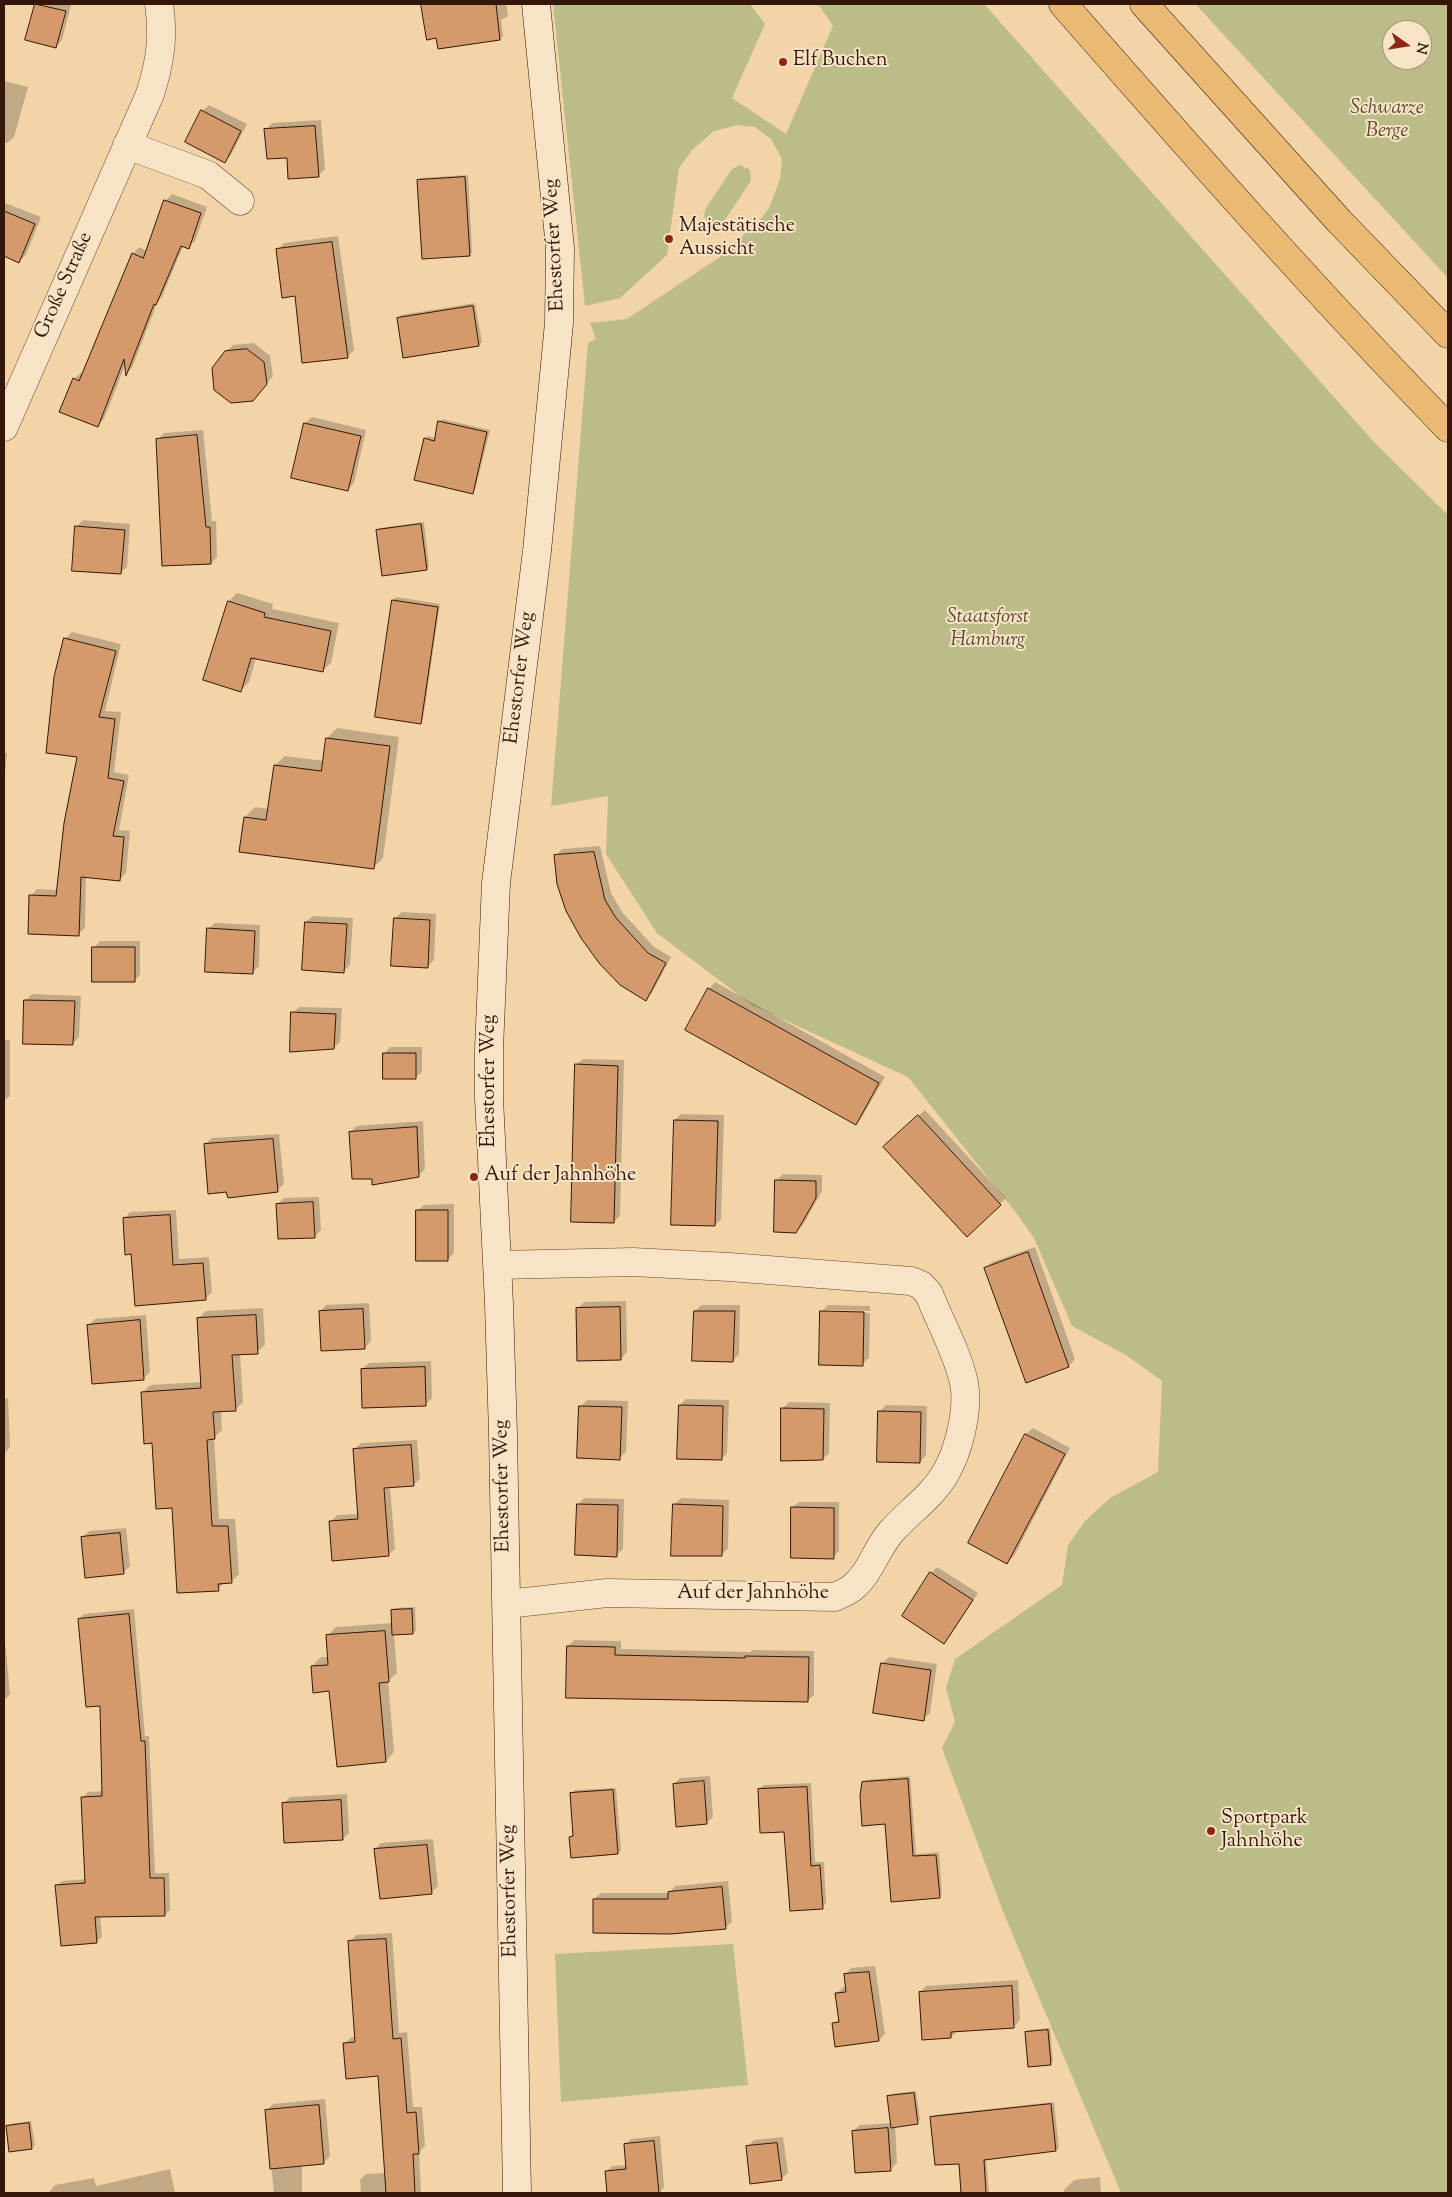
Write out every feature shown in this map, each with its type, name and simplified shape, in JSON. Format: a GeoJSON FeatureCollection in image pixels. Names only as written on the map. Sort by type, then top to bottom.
{"type":"FeatureCollection","features":[{"type":"Feature","properties":{"kind":"highway"},"geometry":{"type":"LineString","coordinates":[[1063,4],[1230,195],[1373,351],[1448,428]]}},
{"type":"Feature","properties":{"kind":"highway"},"geometry":{"type":"LineString","coordinates":[[1144,4],[1339,221],[1448,334]]}},
{"type":"Feature","properties":{"kind":"main road","name":"Große Straße"},"geometry":{"type":"LineString","coordinates":[[4,427],[150,94],[160,61],[163,26],[160,4]]}},
{"type":"Feature","properties":{"kind":"main road","name":"Ehestorfer Weg"},"geometry":{"type":"LineString","coordinates":[[517,2193],[509,1832],[507,1604],[498,1265],[489,1098],[493,920],[537,550],[559,322],[561,282],[559,238],[536,4]]}},
{"type":"Feature","properties":{"kind":"main road"},"geometry":{"type":"LineString","coordinates":[[127,145],[208,175],[240,201]]}},
{"type":"Feature","properties":{"kind":"main road","name":"Auf der Jahnhöhe"},"geometry":{"type":"LineString","coordinates":[[498,1265],[633,1262],[911,1281],[921,1285],[929,1294],[964,1383],[961,1434],[945,1474],[922,1504],[890,1533],[876,1553],[866,1573],[852,1589],[835,1597],[607,1593],[507,1604]]}},
{"type":"Feature","properties":{"kind":"green space","name":"Staatsforst Hamburg"},"geometry":{"type":"Polygon","coordinates":[[[553,4],[750,4],[765,24],[732,98],[786,134],[833,26],[818,4],[984,4],[1374,442],[1448,515],[1448,2193],[1121,2193],[1004,1914],[942,1748],[955,1722],[946,1688],[955,1659],[1062,1585],[1068,1545],[1085,1521],[1110,1498],[1158,1472],[1162,1381],[1126,1355],[1072,1326],[1034,1238],[1014,1210],[908,1077],[752,1005],[657,933],[606,854],[608,796],[551,806],[588,343],[596,339],[590,323],[627,319],[720,257],[760,220],[769,208],[780,179],[782,159],[771,139],[755,127],[738,125],[714,131],[693,149],[679,168],[667,255],[620,298],[585,306],[553,4]]]}},
{"type":"Feature","properties":{"kind":"green space","name":"Schwarze Berge"},"geometry":{"type":"Polygon","coordinates":[[[1196,4],[1448,4],[1448,278],[1199,8],[1196,4]]]}},
{"type":"Feature","properties":{"kind":"green space"},"geometry":{"type":"Polygon","coordinates":[[[739,165],[749,169],[750,182],[725,220],[718,225],[708,224],[704,216],[706,208],[732,169],[739,165]]]}},
{"type":"Feature","properties":{"kind":"green space"},"geometry":{"type":"Polygon","coordinates":[[[733,1944],[748,2085],[561,2102],[555,1954],[733,1944]]]}},
{"type":"Feature","properties":{"kind":"building"},"geometry":{"type":"Polygon","coordinates":[[[35,4],[66,11],[56,48],[25,40],[35,4]]]}},
{"type":"Feature","properties":{"kind":"building"},"geometry":{"type":"Polygon","coordinates":[[[421,4],[496,4],[500,40],[438,49],[436,38],[427,40],[421,4]]]}},
{"type":"Feature","properties":{"kind":"building"},"geometry":{"type":"Polygon","coordinates":[[[201,110],[241,131],[225,163],[185,142],[201,110]]]}},
{"type":"Feature","properties":{"kind":"building"},"geometry":{"type":"Polygon","coordinates":[[[315,126],[319,177],[288,179],[287,158],[267,159],[264,129],[315,126]]]}},
{"type":"Feature","properties":{"kind":"building"},"geometry":{"type":"Polygon","coordinates":[[[465,177],[470,256],[422,259],[417,180],[465,177]]]}},
{"type":"Feature","properties":{"kind":"building"},"geometry":{"type":"Polygon","coordinates":[[[164,200],[201,213],[189,249],[181,246],[156,305],[154,304],[126,376],[124,359],[98,427],[59,412],[73,378],[79,381],[132,253],[143,258],[164,200]]]}},
{"type":"Feature","properties":{"kind":"building"},"geometry":{"type":"Polygon","coordinates":[[[4,211],[35,224],[19,263],[4,256],[4,211]]]}},
{"type":"Feature","properties":{"kind":"building"},"geometry":{"type":"Polygon","coordinates":[[[332,242],[348,358],[302,363],[295,296],[282,298],[276,249],[332,242]]]}},
{"type":"Feature","properties":{"kind":"building"},"geometry":{"type":"Polygon","coordinates":[[[473,306],[479,346],[403,358],[397,318],[473,306]]]}},
{"type":"Feature","properties":{"kind":"building"},"geometry":{"type":"Polygon","coordinates":[[[247,349],[264,362],[267,384],[253,401],[231,403],[214,390],[212,368],[225,351],[247,349]]]}},
{"type":"Feature","properties":{"kind":"building"},"geometry":{"type":"Polygon","coordinates":[[[438,421],[487,432],[473,494],[414,480],[424,438],[434,441],[438,421]]]}},
{"type":"Feature","properties":{"kind":"building"},"geometry":{"type":"Polygon","coordinates":[[[304,423],[361,436],[348,491],[291,478],[304,423]]]}},
{"type":"Feature","properties":{"kind":"building"},"geometry":{"type":"Polygon","coordinates":[[[197,435],[206,527],[210,527],[211,564],[162,566],[156,439],[197,435]]]}},
{"type":"Feature","properties":{"kind":"building"},"geometry":{"type":"Polygon","coordinates":[[[421,524],[427,570],[382,576],[376,530],[421,524]]]}},
{"type":"Feature","properties":{"kind":"building"},"geometry":{"type":"Polygon","coordinates":[[[75,526],[125,530],[121,574],[72,571],[75,526]]]}},
{"type":"Feature","properties":{"kind":"building"},"geometry":{"type":"Polygon","coordinates":[[[392,600],[438,607],[421,724],[375,717],[392,600]]]}},
{"type":"Feature","properties":{"kind":"building"},"geometry":{"type":"Polygon","coordinates":[[[228,601],[265,613],[264,617],[331,631],[323,672],[251,658],[241,692],[203,680],[228,601]]]}},
{"type":"Feature","properties":{"kind":"building"},"geometry":{"type":"Polygon","coordinates":[[[64,638],[116,651],[99,717],[115,719],[108,778],[124,781],[113,836],[124,837],[120,881],[81,877],[79,936],[28,934],[29,895],[56,896],[64,823],[77,757],[46,753],[54,677],[64,638]]]}},
{"type":"Feature","properties":{"kind":"building"},"geometry":{"type":"Polygon","coordinates":[[[326,738],[390,746],[374,869],[239,852],[244,817],[266,820],[274,765],[321,771],[326,738]]]}},
{"type":"Feature","properties":{"kind":"building"},"geometry":{"type":"Polygon","coordinates":[[[594,852],[605,900],[616,918],[648,953],[666,963],[646,1001],[620,985],[599,963],[581,938],[566,911],[557,884],[554,855],[594,852]]]}},
{"type":"Feature","properties":{"kind":"building"},"geometry":{"type":"Polygon","coordinates":[[[394,918],[430,920],[428,968],[391,966],[394,918]]]}},
{"type":"Feature","properties":{"kind":"building"},"geometry":{"type":"Polygon","coordinates":[[[305,922],[347,924],[344,973],[302,970],[305,922]]]}},
{"type":"Feature","properties":{"kind":"building"},"geometry":{"type":"Polygon","coordinates":[[[207,928],[255,931],[253,974],[205,972],[207,928]]]}},
{"type":"Feature","properties":{"kind":"building"},"geometry":{"type":"Polygon","coordinates":[[[92,947],[135,947],[135,982],[92,982],[92,947]]]}},
{"type":"Feature","properties":{"kind":"building"},"geometry":{"type":"Polygon","coordinates":[[[708,988],[879,1083],[856,1125],[685,1030],[708,988]]]}},
{"type":"Feature","properties":{"kind":"building"},"geometry":{"type":"Polygon","coordinates":[[[24,1000],[75,1001],[73,1045],[23,1044],[24,1000]]]}},
{"type":"Feature","properties":{"kind":"building"},"geometry":{"type":"Polygon","coordinates":[[[291,1012],[336,1014],[334,1049],[290,1052],[291,1012]]]}},
{"type":"Feature","properties":{"kind":"building"},"geometry":{"type":"Polygon","coordinates":[[[383,1053],[416,1053],[416,1079],[383,1079],[383,1053]]]}},
{"type":"Feature","properties":{"kind":"building"},"geometry":{"type":"Polygon","coordinates":[[[575,1064],[618,1066],[614,1223],[571,1222],[575,1064]]]}},
{"type":"Feature","properties":{"kind":"building"},"geometry":{"type":"Polygon","coordinates":[[[918,1115],[1001,1205],[967,1237],[883,1147],[918,1115]]]}},
{"type":"Feature","properties":{"kind":"building"},"geometry":{"type":"Polygon","coordinates":[[[674,1120],[718,1121],[715,1226],[671,1225],[674,1120]]]}},
{"type":"Feature","properties":{"kind":"building"},"geometry":{"type":"Polygon","coordinates":[[[417,1127],[419,1177],[372,1185],[372,1179],[352,1179],[349,1132],[417,1127]]]}},
{"type":"Feature","properties":{"kind":"building"},"geometry":{"type":"Polygon","coordinates":[[[273,1139],[278,1192],[228,1198],[226,1192],[208,1194],[204,1144],[273,1139]]]}},
{"type":"Feature","properties":{"kind":"building"},"geometry":{"type":"Polygon","coordinates":[[[775,1180],[816,1181],[816,1198],[796,1233],[774,1232],[775,1180]]]}},
{"type":"Feature","properties":{"kind":"building"},"geometry":{"type":"Polygon","coordinates":[[[313,1202],[315,1238],[278,1239],[276,1204],[313,1202]]]}},
{"type":"Feature","properties":{"kind":"building"},"geometry":{"type":"Polygon","coordinates":[[[416,1210],[448,1210],[448,1261],[416,1261],[416,1210]]]}},
{"type":"Feature","properties":{"kind":"building"},"geometry":{"type":"Polygon","coordinates":[[[170,1215],[173,1265],[203,1263],[206,1300],[135,1306],[131,1254],[125,1255],[123,1218],[170,1215]]]}},
{"type":"Feature","properties":{"kind":"building"},"geometry":{"type":"Polygon","coordinates":[[[1028,1252],[1069,1367],[1026,1383],[984,1268],[1028,1252]]]}},
{"type":"Feature","properties":{"kind":"building"},"geometry":{"type":"Polygon","coordinates":[[[620,1307],[621,1360],[577,1361],[576,1308],[620,1307]]]}},
{"type":"Feature","properties":{"kind":"building"},"geometry":{"type":"Polygon","coordinates":[[[363,1309],[365,1349],[321,1351],[319,1311],[363,1309]]]}},
{"type":"Feature","properties":{"kind":"building"},"geometry":{"type":"Polygon","coordinates":[[[694,1311],[735,1311],[733,1362],[692,1361],[694,1311]]]}},
{"type":"Feature","properties":{"kind":"building"},"geometry":{"type":"Polygon","coordinates":[[[820,1311],[864,1312],[863,1366],[819,1365],[820,1311]]]}},
{"type":"Feature","properties":{"kind":"building"},"geometry":{"type":"Polygon","coordinates":[[[256,1315],[258,1354],[232,1355],[236,1411],[213,1412],[215,1439],[207,1440],[212,1526],[228,1526],[232,1583],[218,1584],[219,1591],[177,1593],[172,1508],[156,1509],[152,1443],[144,1444],[141,1392],[201,1388],[197,1318],[256,1315]]]}},
{"type":"Feature","properties":{"kind":"building"},"geometry":{"type":"Polygon","coordinates":[[[140,1320],[144,1380],[92,1384],[87,1325],[140,1320]]]}},
{"type":"Feature","properties":{"kind":"building"},"geometry":{"type":"Polygon","coordinates":[[[425,1367],[426,1406],[362,1408],[361,1369],[425,1367]]]}},
{"type":"Feature","properties":{"kind":"building"},"geometry":{"type":"Polygon","coordinates":[[[679,1405],[723,1406],[722,1460],[677,1459],[679,1405]]]}},
{"type":"Feature","properties":{"kind":"building"},"geometry":{"type":"Polygon","coordinates":[[[579,1406],[622,1407],[620,1460],[577,1458],[579,1406]]]}},
{"type":"Feature","properties":{"kind":"building"},"geometry":{"type":"Polygon","coordinates":[[[781,1408],[824,1409],[823,1460],[781,1461],[781,1408]]]}},
{"type":"Feature","properties":{"kind":"building"},"geometry":{"type":"Polygon","coordinates":[[[878,1411],[921,1412],[920,1463],[877,1462],[878,1411]]]}},
{"type":"Feature","properties":{"kind":"building"},"geometry":{"type":"Polygon","coordinates":[[[1025,1434],[1065,1454],[1007,1564],[968,1543],[1025,1434]]]}},
{"type":"Feature","properties":{"kind":"building"},"geometry":{"type":"Polygon","coordinates":[[[411,1445],[414,1486],[384,1488],[389,1556],[332,1561],[329,1521],[358,1519],[353,1449],[411,1445]]]}},
{"type":"Feature","properties":{"kind":"building"},"geometry":{"type":"Polygon","coordinates":[[[577,1504],[618,1505],[617,1557],[575,1555],[577,1504]]]}},
{"type":"Feature","properties":{"kind":"building"},"geometry":{"type":"Polygon","coordinates":[[[673,1504],[723,1506],[722,1556],[671,1556],[673,1504]]]}},
{"type":"Feature","properties":{"kind":"building"},"geometry":{"type":"Polygon","coordinates":[[[791,1507],[834,1508],[834,1559],[791,1558],[791,1507]]]}},
{"type":"Feature","properties":{"kind":"building"},"geometry":{"type":"Polygon","coordinates":[[[120,1533],[124,1574],[85,1578],[81,1537],[120,1533]]]}},
{"type":"Feature","properties":{"kind":"building"},"geometry":{"type":"Polygon","coordinates":[[[930,1572],[973,1600],[944,1644],[902,1616],[930,1572]]]}},
{"type":"Feature","properties":{"kind":"building"},"geometry":{"type":"Polygon","coordinates":[[[412,1609],[413,1634],[392,1635],[391,1610],[412,1609]]]}},
{"type":"Feature","properties":{"kind":"building"},"geometry":{"type":"Polygon","coordinates":[[[129,1614],[141,1741],[145,1741],[150,1878],[164,1878],[165,1916],[95,1917],[97,1943],[61,1946],[55,1885],[85,1883],[81,1797],[102,1796],[100,1706],[86,1707],[78,1619],[129,1614]]]}},
{"type":"Feature","properties":{"kind":"building"},"geometry":{"type":"Polygon","coordinates":[[[385,1631],[389,1682],[379,1683],[386,1762],[337,1767],[329,1691],[313,1693],[311,1666],[328,1665],[326,1635],[385,1631]]]}},
{"type":"Feature","properties":{"kind":"building"},"geometry":{"type":"Polygon","coordinates":[[[567,1646],[615,1647],[615,1655],[745,1658],[745,1656],[809,1657],[808,1702],[566,1698],[567,1646]]]}},
{"type":"Feature","properties":{"kind":"building"},"geometry":{"type":"Polygon","coordinates":[[[881,1663],[931,1670],[924,1721],[873,1713],[881,1663]]]}},
{"type":"Feature","properties":{"kind":"building"},"geometry":{"type":"Polygon","coordinates":[[[908,1779],[913,1856],[936,1855],[940,1898],[891,1902],[885,1824],[862,1826],[860,1796],[862,1782],[908,1779]]]}},
{"type":"Feature","properties":{"kind":"building"},"geometry":{"type":"Polygon","coordinates":[[[704,1781],[707,1824],[676,1827],[673,1784],[704,1781]]]}},
{"type":"Feature","properties":{"kind":"building"},"geometry":{"type":"Polygon","coordinates":[[[807,1787],[811,1866],[820,1865],[823,1909],[790,1911],[784,1832],[760,1833],[758,1789],[807,1787]]]}},
{"type":"Feature","properties":{"kind":"building"},"geometry":{"type":"Polygon","coordinates":[[[613,1790],[618,1854],[571,1858],[569,1837],[573,1836],[570,1793],[613,1790]]]}},
{"type":"Feature","properties":{"kind":"building"},"geometry":{"type":"Polygon","coordinates":[[[341,1800],[343,1840],[284,1843],[282,1803],[341,1800]]]}},
{"type":"Feature","properties":{"kind":"building"},"geometry":{"type":"Polygon","coordinates":[[[427,1845],[432,1894],[380,1899],[374,1849],[427,1845]]]}},
{"type":"Feature","properties":{"kind":"building"},"geometry":{"type":"Polygon","coordinates":[[[722,1887],[726,1929],[671,1934],[593,1933],[593,1899],[668,1899],[668,1892],[722,1887]]]}},
{"type":"Feature","properties":{"kind":"building"},"geometry":{"type":"Polygon","coordinates":[[[386,1939],[393,2039],[401,2038],[407,2113],[416,2112],[419,2154],[413,2154],[415,2193],[386,2193],[378,2076],[346,2079],[343,2043],[355,2042],[348,1941],[386,1939]]]}},
{"type":"Feature","properties":{"kind":"building"},"geometry":{"type":"Polygon","coordinates":[[[869,1972],[879,2041],[835,2047],[832,2023],[839,2022],[835,1993],[846,1992],[844,1974],[869,1972]]]}},
{"type":"Feature","properties":{"kind":"building"},"geometry":{"type":"Polygon","coordinates":[[[1012,1986],[1014,2028],[951,2032],[951,2038],[922,2040],[919,1992],[1012,1986]]]}},
{"type":"Feature","properties":{"kind":"building"},"geometry":{"type":"Polygon","coordinates":[[[1048,2030],[1051,2065],[1028,2067],[1025,2032],[1048,2030]]]}},
{"type":"Feature","properties":{"kind":"building"},"geometry":{"type":"Polygon","coordinates":[[[914,2093],[918,2124],[891,2128],[887,2096],[914,2093]]]}},
{"type":"Feature","properties":{"kind":"building"},"geometry":{"type":"Polygon","coordinates":[[[1051,2104],[1056,2151],[984,2160],[986,2193],[961,2193],[959,2164],[935,2165],[930,2117],[1051,2104]]]}},
{"type":"Feature","properties":{"kind":"building"},"geometry":{"type":"Polygon","coordinates":[[[319,2105],[324,2164],[270,2169],[265,2110],[319,2105]]]}},
{"type":"Feature","properties":{"kind":"building"},"geometry":{"type":"Polygon","coordinates":[[[29,2123],[32,2149],[9,2152],[6,2126],[29,2123]]]}},
{"type":"Feature","properties":{"kind":"building"},"geometry":{"type":"Polygon","coordinates":[[[888,2128],[891,2171],[855,2173],[852,2131],[888,2128]]]}},
{"type":"Feature","properties":{"kind":"building"},"geometry":{"type":"Polygon","coordinates":[[[654,2141],[659,2193],[607,2193],[605,2171],[626,2169],[624,2144],[654,2141]]]}},
{"type":"Feature","properties":{"kind":"building"},"geometry":{"type":"Polygon","coordinates":[[[777,2143],[782,2180],[750,2184],[746,2146],[777,2143]]]}},
{"type":"Feature","properties":{"kind":"place","name":"Elf Buchen"},"geometry":{"type":"Point","coordinates":[783,62]}},
{"type":"Feature","properties":{"kind":"place","name":"Majestätische Aussicht"},"geometry":{"type":"Point","coordinates":[669,239]}},
{"type":"Feature","properties":{"kind":"place","name":"Auf der Jahnhöhe"},"geometry":{"type":"Point","coordinates":[474,1177]}},
{"type":"Feature","properties":{"kind":"place","name":"Sportpark Jahnhöhe"},"geometry":{"type":"Point","coordinates":[1211,1831]}}]}
